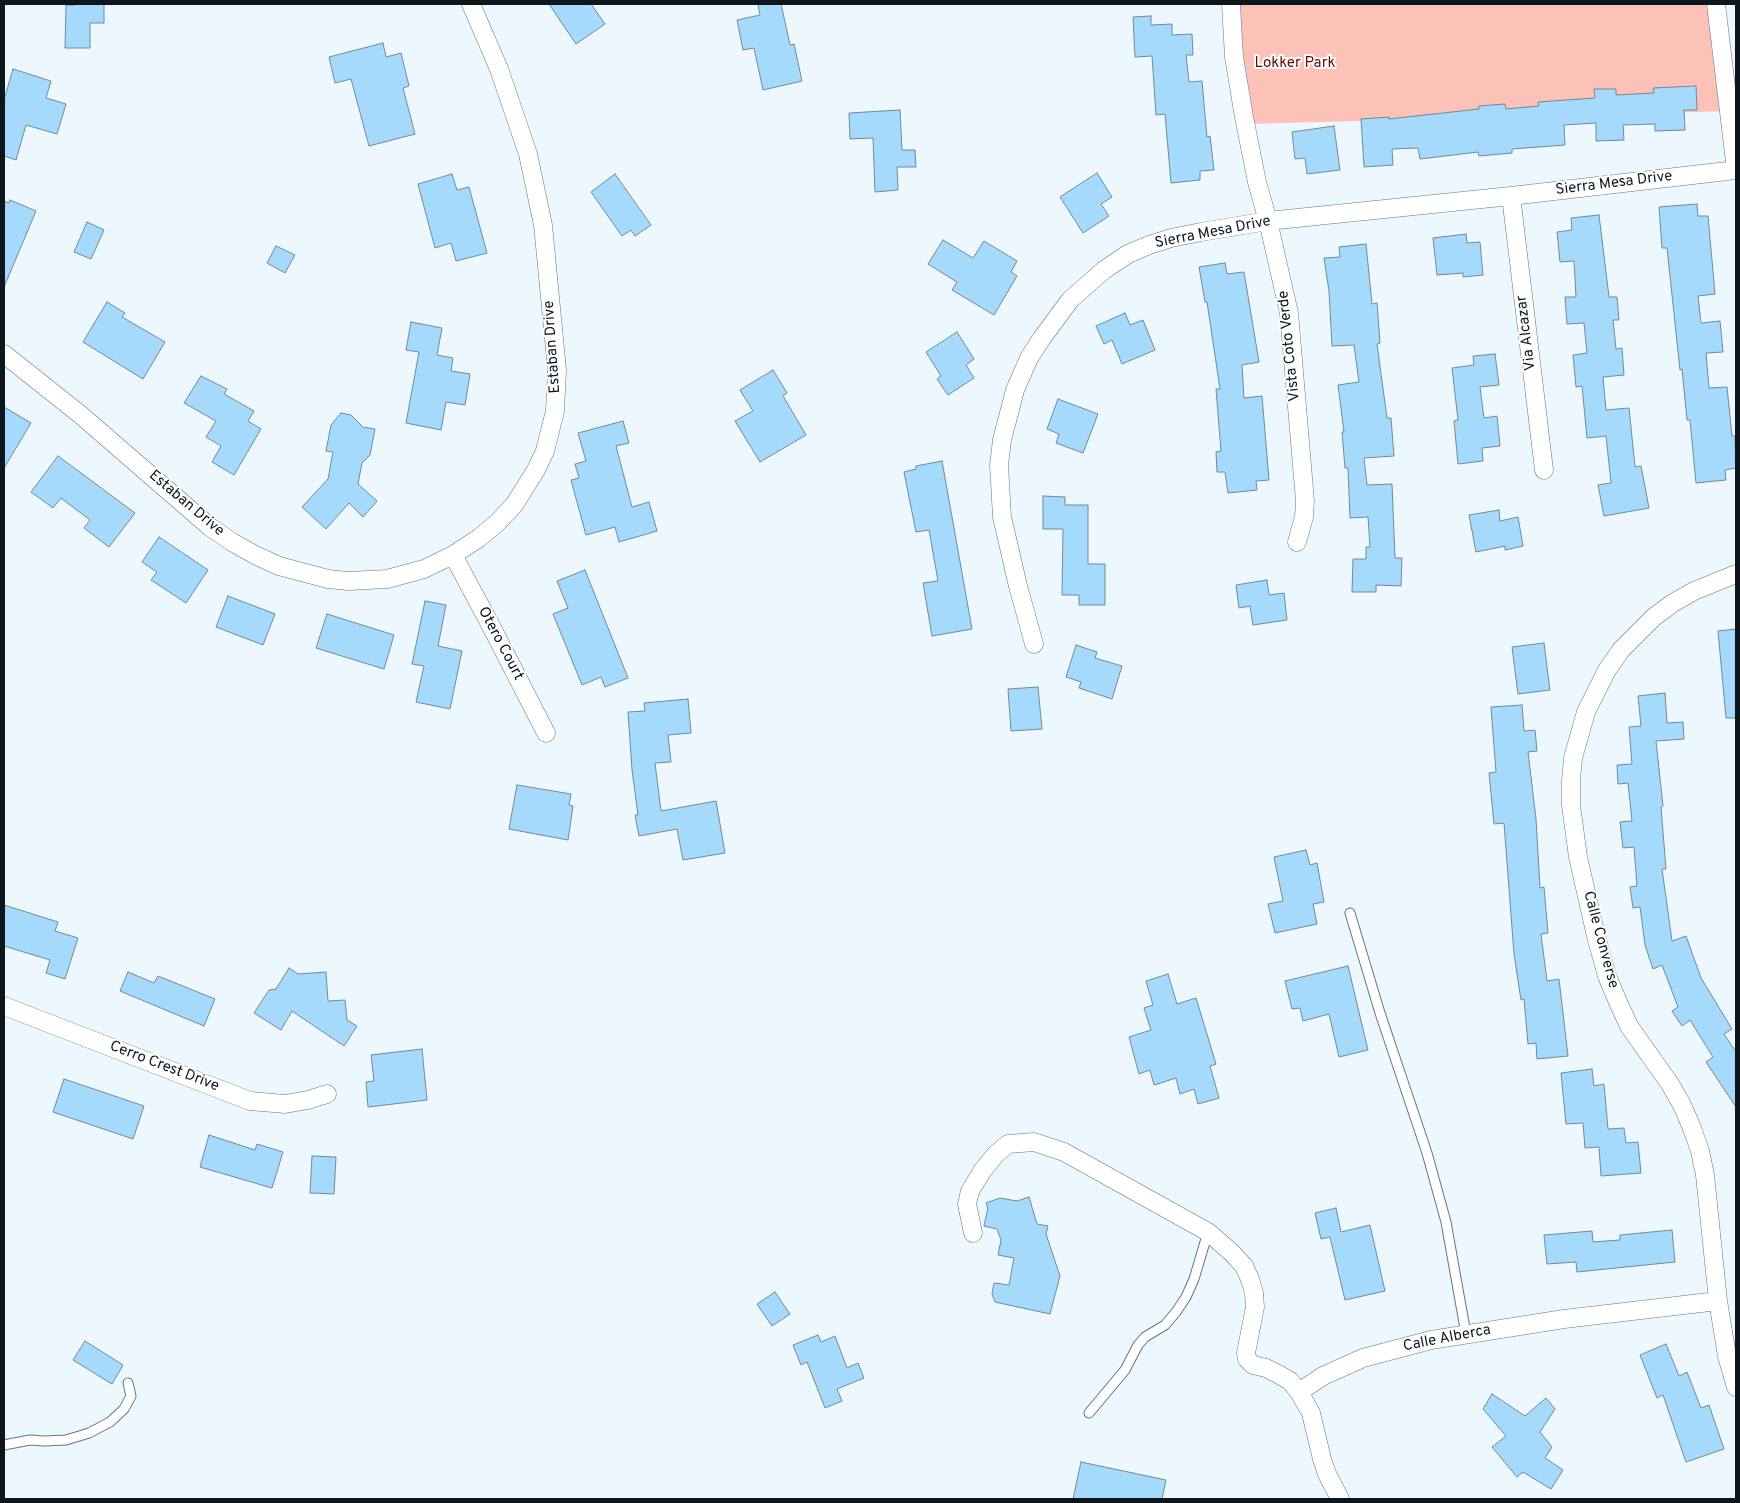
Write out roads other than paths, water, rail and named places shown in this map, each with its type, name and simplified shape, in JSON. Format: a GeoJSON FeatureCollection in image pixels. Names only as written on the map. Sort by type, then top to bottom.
{"type":"FeatureCollection","features":[{"type":"Feature","properties":{"kind":"street","name":"Estaban Drive"},"geometry":{"type":"LineString","coordinates":[[4,354],[82,416],[210,527],[232,542],[271,562],[304,574],[328,579],[368,581],[406,575],[452,556],[479,538],[514,504],[526,488],[545,451],[554,418],[558,390],[544,240],[528,154],[499,69],[471,4]]}},
{"type":"Feature","properties":{"kind":"street","name":"Vista Coto Verde"},"geometry":{"type":"LineString","coordinates":[[1231,4],[1234,57],[1244,116],[1257,182],[1268,221],[1289,314],[1305,501],[1304,517],[1297,542]]}},
{"type":"Feature","properties":{"kind":"street"},"geometry":{"type":"LineString","coordinates":[[1716,4],[1736,170]]}},
{"type":"Feature","properties":{"kind":"street","name":"Sierra Mesa Drive"},"geometry":{"type":"LineString","coordinates":[[1034,644],[1002,517],[999,491],[999,465],[1002,440],[1007,414],[1015,390],[1030,358],[1057,316],[1070,300],[1104,270],[1128,254],[1171,238],[1268,221],[1736,170]]}},
{"type":"Feature","properties":{"kind":"street","name":"Via Alcazar"},"geometry":{"type":"LineString","coordinates":[[1510,196],[1544,470]]}},
{"type":"Feature","properties":{"kind":"street","name":"Otero Court"},"geometry":{"type":"LineString","coordinates":[[452,556],[490,624],[546,733]]}},
{"type":"Feature","properties":{"kind":"street","name":"Calle Converse"},"geometry":{"type":"LineString","coordinates":[[1736,574],[1694,591],[1673,603],[1654,617],[1621,650],[1607,670],[1586,712],[1573,758],[1571,781],[1571,805],[1578,857],[1607,976],[1629,1026],[1670,1084],[1682,1105],[1700,1151],[1705,1175],[1718,1301],[1727,1356],[1736,1387]]}},
{"type":"Feature","properties":{"kind":"street","name":"Cerro Crest Drive"},"geometry":{"type":"LineString","coordinates":[[4,1006],[250,1101],[285,1104],[327,1094]]}},
{"type":"Feature","properties":{"kind":"street"},"geometry":{"type":"LineString","coordinates":[[973,1233],[967,1204],[970,1191],[983,1170],[996,1154],[1008,1144],[1034,1142],[1064,1152],[1208,1232],[1244,1266],[1250,1279],[1255,1307],[1246,1353],[1247,1359],[1253,1365],[1266,1368],[1290,1381],[1299,1392],[1312,1413],[1322,1460],[1340,1499]]}},
{"type":"Feature","properties":{"kind":"street","name":"Calle Alberca"},"geometry":{"type":"LineString","coordinates":[[1299,1392],[1323,1376],[1363,1358],[1431,1340],[1564,1319],[1718,1301]]}},
{"type":"Feature","properties":{"kind":"lane"},"geometry":{"type":"LineString","coordinates":[[1350,913],[1380,1014],[1428,1153],[1446,1222],[1466,1334]]}},
{"type":"Feature","properties":{"kind":"lane"},"geometry":{"type":"LineString","coordinates":[[1089,1413],[1125,1370],[1138,1344],[1145,1337],[1165,1325],[1186,1297],[1194,1280],[1208,1232]]}},
{"type":"Feature","properties":{"kind":"lane"},"geometry":{"type":"LineString","coordinates":[[4,1444],[30,1440],[66,1440],[110,1422],[124,1410],[131,1396],[128,1383]]}},
{"type":"Feature","properties":{"kind":"park label","name":"Lokker Park"},"geometry":{"type":"Point","coordinates":[1295,64]}}]}
